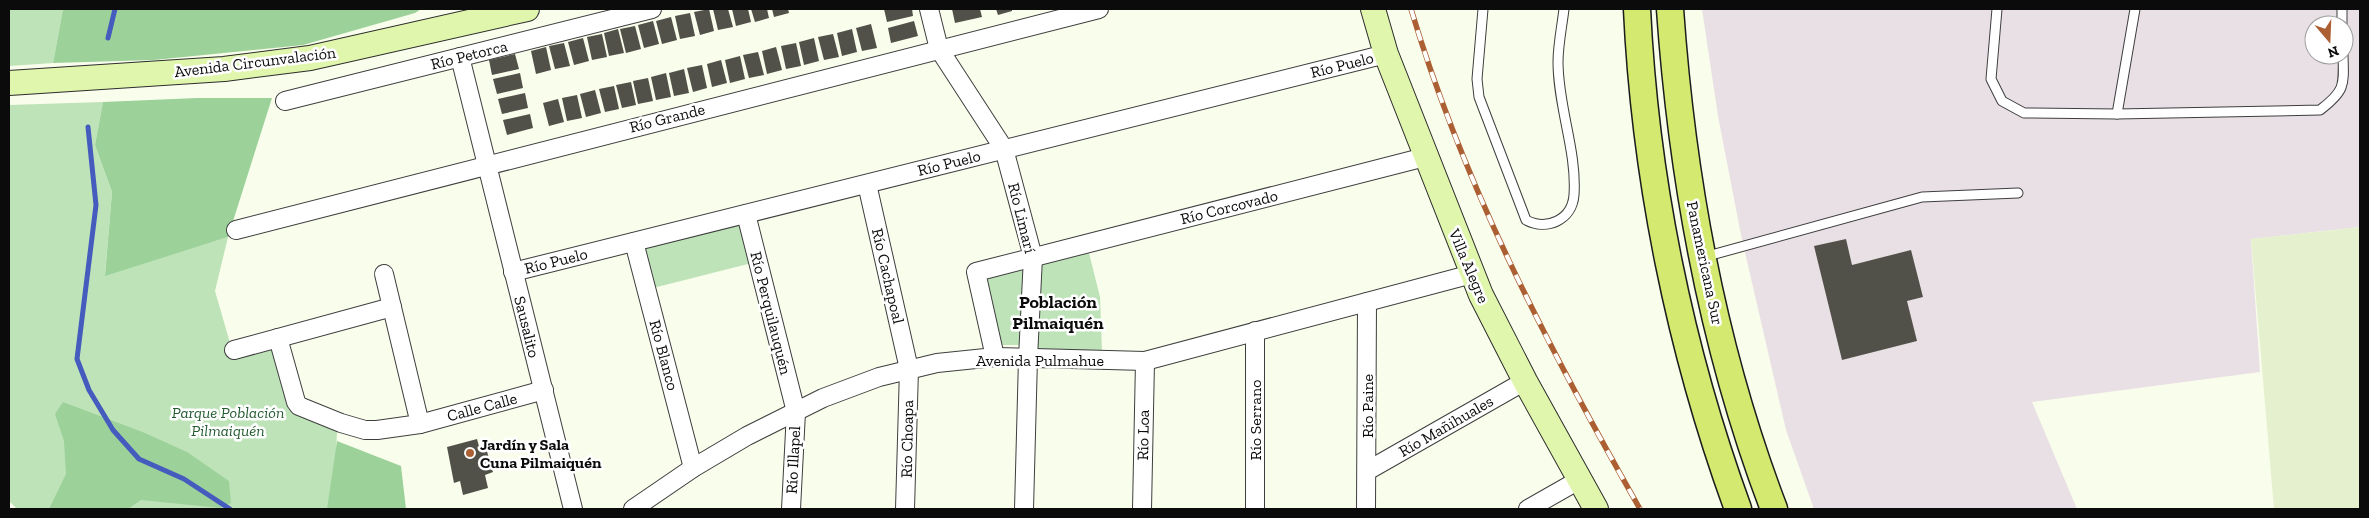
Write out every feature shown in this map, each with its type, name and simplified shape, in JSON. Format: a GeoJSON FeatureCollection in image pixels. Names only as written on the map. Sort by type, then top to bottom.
{"type":"FeatureCollection","features":[{"type":"Feature","properties":{"kind":"main road","name":"Avenida Circunvalación"},"geometry":{"type":"LineString","coordinates":[[9,83],[224,69],[310,58],[527,9]]}},
{"type":"Feature","properties":{"kind":"main road","name":"Villa Alegre"},"geometry":{"type":"LineString","coordinates":[[1373,9],[1386,54],[1472,274],[1525,381],[1596,509]]}},
{"type":"Feature","properties":{"kind":"main road","name":"Panamericana Sur"},"geometry":{"type":"LineString","coordinates":[[1637,9],[1648,125],[1672,269],[1705,406],[1738,509]]}},
{"type":"Feature","properties":{"kind":"main road","name":"Panamericana Sur"},"geometry":{"type":"LineString","coordinates":[[1670,9],[1683,148],[1702,258],[1736,394],[1774,509]]}},
{"type":"Feature","properties":{"kind":"street","name":"Río Petorca"},"geometry":{"type":"LineString","coordinates":[[285,100],[652,9]]}},
{"type":"Feature","properties":{"kind":"street","name":"Río Limarí"},"geometry":{"type":"LineString","coordinates":[[929,9],[939,49],[1004,149],[1033,257],[1024,509]]}},
{"type":"Feature","properties":{"kind":"street","name":"Río Grande"},"geometry":{"type":"LineString","coordinates":[[236,230],[486,164],[1099,9]]}},
{"type":"Feature","properties":{"kind":"street","name":"Río Puelo"},"geometry":{"type":"LineString","coordinates":[[513,272],[1386,54]]}},
{"type":"Feature","properties":{"kind":"street","name":"Sausalito"},"geometry":{"type":"LineString","coordinates":[[460,57],[573,509]]}},
{"type":"Feature","properties":{"kind":"street","name":"Río Corcovado"},"geometry":{"type":"LineString","coordinates":[[995,357],[976,272],[1425,157]]}},
{"type":"Feature","properties":{"kind":"street","name":"Río Cachapoal"},"geometry":{"type":"LineString","coordinates":[[867,184],[908,369]]}},
{"type":"Feature","properties":{"kind":"street","name":"Río Perquilauquén"},"geometry":{"type":"LineString","coordinates":[[746,214],[796,412]]}},
{"type":"Feature","properties":{"kind":"street","name":"Río Blanco"},"geometry":{"type":"LineString","coordinates":[[634,242],[693,468]]}},
{"type":"Feature","properties":{"kind":"street"},"geometry":{"type":"LineString","coordinates":[[384,274],[420,424]]}},
{"type":"Feature","properties":{"kind":"street","name":"Avenida Pulmahue"},"geometry":{"type":"LineString","coordinates":[[642,507],[693,468],[747,436],[851,386],[908,369],[956,360],[995,357],[1145,361],[1472,274]]}},
{"type":"Feature","properties":{"kind":"street","name":"Río Paine"},"geometry":{"type":"LineString","coordinates":[[1366,509],[1367,302]]}},
{"type":"Feature","properties":{"kind":"street"},"geometry":{"type":"LineString","coordinates":[[234,350],[392,308]]}},
{"type":"Feature","properties":{"kind":"street","name":"Río Serrano"},"geometry":{"type":"LineString","coordinates":[[1255,331],[1255,509]]}},
{"type":"Feature","properties":{"kind":"street","name":"Calle Calle"},"geometry":{"type":"LineString","coordinates":[[278,338],[296,402],[299,406],[365,430],[420,424],[544,390]]}},
{"type":"Feature","properties":{"kind":"street","name":"Río Loa"},"geometry":{"type":"LineString","coordinates":[[1142,509],[1145,361]]}},
{"type":"Feature","properties":{"kind":"street","name":"Río Choapa"},"geometry":{"type":"LineString","coordinates":[[905,509],[908,369]]}},
{"type":"Feature","properties":{"kind":"street","name":"Río Mañihuales"},"geometry":{"type":"LineString","coordinates":[[1367,471],[1525,381]]}},
{"type":"Feature","properties":{"kind":"street","name":"Río Illapel"},"geometry":{"type":"LineString","coordinates":[[791,509],[796,412]]}},
{"type":"Feature","properties":{"kind":"street"},"geometry":{"type":"LineString","coordinates":[[1528,509],[1579,480]]}},
{"type":"Feature","properties":{"kind":"lane"},"geometry":{"type":"LineString","coordinates":[[1483,9],[1476,79],[1479,97],[1526,220],[1535,225],[1545,226],[1555,223],[1563,217],[1570,208],[1574,196],[1571,157],[1558,62],[1564,9]]}},
{"type":"Feature","properties":{"kind":"lane"},"geometry":{"type":"LineString","coordinates":[[1997,9],[1991,79],[2002,101],[2024,113],[2117,114],[2320,110],[2338,96],[2344,77],[2343,65]]}},
{"type":"Feature","properties":{"kind":"lane"},"geometry":{"type":"LineString","coordinates":[[2117,114],[2135,9]]}},
{"type":"Feature","properties":{"kind":"lane"},"geometry":{"type":"LineString","coordinates":[[1702,258],[1922,197],[2018,193]]}},
{"type":"Feature","properties":{"kind":"shaded area"},"geometry":{"type":"Polygon","coordinates":[[[1702,9],[2360,9],[2360,227],[2251,239],[2260,372],[2032,402],[2077,509],[1814,509],[1786,430],[1741,235],[1718,116],[1702,9]]]}},
{"type":"Feature","properties":{"kind":"green space"},"geometry":{"type":"Polygon","coordinates":[[[9,9],[63,9],[53,63],[9,66],[9,9]]]}},
{"type":"Feature","properties":{"kind":"green space"},"geometry":{"type":"Polygon","coordinates":[[[63,9],[421,9],[415,13],[303,45],[154,60],[53,63],[63,9]]]}},
{"type":"Feature","properties":{"kind":"green space"},"geometry":{"type":"Polygon","coordinates":[[[197,98],[272,98],[228,237],[105,276],[112,192],[95,145],[103,102],[197,98]]]}},
{"type":"Feature","properties":{"kind":"green space","name":"Parque Población Pilmaiquén"},"geometry":{"type":"Polygon","coordinates":[[[103,102],[95,145],[112,192],[105,275],[228,237],[215,291],[234,357],[272,347],[291,408],[337,432],[333,509],[17,509],[9,501],[9,105],[103,102]]]}},
{"type":"Feature","properties":{"kind":"green space"},"geometry":{"type":"Polygon","coordinates":[[[740,220],[752,263],[653,288],[643,245],[740,220]]]}},
{"type":"Feature","properties":{"kind":"green space"},"geometry":{"type":"Polygon","coordinates":[[[2360,227],[2360,509],[2274,509],[2251,239],[2360,227]]]}},
{"type":"Feature","properties":{"kind":"green space"},"geometry":{"type":"Polygon","coordinates":[[[1088,249],[1100,297],[1102,351],[1033,349],[1038,261],[1088,249]]]}},
{"type":"Feature","properties":{"kind":"green space"},"geometry":{"type":"Polygon","coordinates":[[[1026,266],[1022,345],[997,345],[980,277],[1026,266]]]}},
{"type":"Feature","properties":{"kind":"green space"},"geometry":{"type":"Polygon","coordinates":[[[63,402],[145,433],[187,452],[229,481],[231,503],[220,508],[141,500],[128,509],[49,509],[66,474],[64,441],[55,414],[63,402]]]}},
{"type":"Feature","properties":{"kind":"green space"},"geometry":{"type":"Polygon","coordinates":[[[337,441],[401,466],[406,509],[327,509],[337,441]]]}},
{"type":"Feature","properties":{"kind":"building"},"geometry":{"type":"Polygon","coordinates":[[[709,9],[714,31],[700,35],[694,12],[709,9]]]}},
{"type":"Feature","properties":{"kind":"building"},"geometry":{"type":"Polygon","coordinates":[[[713,9],[728,9],[733,27],[718,30],[713,9]]]}},
{"type":"Feature","properties":{"kind":"building"},"geometry":{"type":"Polygon","coordinates":[[[732,9],[748,9],[751,22],[736,26],[732,9]]]}},
{"type":"Feature","properties":{"kind":"building"},"geometry":{"type":"Polygon","coordinates":[[[751,9],[767,9],[769,18],[755,22],[751,9]]]}},
{"type":"Feature","properties":{"kind":"building"},"geometry":{"type":"Polygon","coordinates":[[[772,9],[788,9],[789,13],[774,17],[772,9]]]}},
{"type":"Feature","properties":{"kind":"building"},"geometry":{"type":"Polygon","coordinates":[[[884,9],[912,9],[913,16],[887,22],[884,9]]]}},
{"type":"Feature","properties":{"kind":"building"},"geometry":{"type":"Polygon","coordinates":[[[952,9],[980,9],[982,17],[955,23],[952,9]]]}},
{"type":"Feature","properties":{"kind":"building"},"geometry":{"type":"Polygon","coordinates":[[[996,9],[1012,9],[1012,11],[998,15],[996,9]]]}},
{"type":"Feature","properties":{"kind":"building"},"geometry":{"type":"Polygon","coordinates":[[[690,13],[695,36],[680,39],[675,16],[690,13]]]}},
{"type":"Feature","properties":{"kind":"building"},"geometry":{"type":"Polygon","coordinates":[[[671,17],[677,40],[662,44],[656,21],[671,17]]]}},
{"type":"Feature","properties":{"kind":"building"},"geometry":{"type":"Polygon","coordinates":[[[653,21],[659,44],[644,48],[638,25],[653,21]]]}},
{"type":"Feature","properties":{"kind":"building"},"geometry":{"type":"Polygon","coordinates":[[[914,21],[918,36],[891,43],[888,28],[914,21]]]}},
{"type":"Feature","properties":{"kind":"building"},"geometry":{"type":"Polygon","coordinates":[[[871,24],[877,48],[862,51],[856,28],[871,24]]]}},
{"type":"Feature","properties":{"kind":"building"},"geometry":{"type":"Polygon","coordinates":[[[635,26],[641,49],[626,53],[620,29],[635,26]]]}},
{"type":"Feature","properties":{"kind":"building"},"geometry":{"type":"Polygon","coordinates":[[[618,29],[624,53],[609,56],[604,33],[618,29]]]}},
{"type":"Feature","properties":{"kind":"building"},"geometry":{"type":"Polygon","coordinates":[[[852,29],[857,52],[842,56],[837,33],[852,29]]]}},
{"type":"Feature","properties":{"kind":"building"},"geometry":{"type":"Polygon","coordinates":[[[602,34],[607,57],[592,60],[587,37],[602,34]]]}},
{"type":"Feature","properties":{"kind":"building"},"geometry":{"type":"Polygon","coordinates":[[[833,34],[839,57],[824,60],[818,37],[833,34]]]}},
{"type":"Feature","properties":{"kind":"building"},"geometry":{"type":"Polygon","coordinates":[[[583,38],[589,61],[574,65],[568,42],[583,38]]]}},
{"type":"Feature","properties":{"kind":"building"},"geometry":{"type":"Polygon","coordinates":[[[814,38],[819,61],[804,65],[799,42],[814,38]]]}},
{"type":"Feature","properties":{"kind":"building"},"geometry":{"type":"Polygon","coordinates":[[[564,43],[570,66],[555,69],[549,46],[564,43]]]}},
{"type":"Feature","properties":{"kind":"building"},"geometry":{"type":"Polygon","coordinates":[[[796,43],[801,66],[786,69],[781,46],[796,43]]]}},
{"type":"Feature","properties":{"kind":"building"},"geometry":{"type":"Polygon","coordinates":[[[546,47],[551,70],[536,74],[531,51],[546,47]]]}},
{"type":"Feature","properties":{"kind":"building"},"geometry":{"type":"Polygon","coordinates":[[[776,47],[782,70],[767,74],[762,51],[776,47]]]}},
{"type":"Feature","properties":{"kind":"building"},"geometry":{"type":"Polygon","coordinates":[[[758,52],[764,75],[749,78],[743,55],[758,52]]]}},
{"type":"Feature","properties":{"kind":"building"},"geometry":{"type":"Polygon","coordinates":[[[515,54],[519,69],[492,75],[489,60],[515,54]]]}},
{"type":"Feature","properties":{"kind":"building"},"geometry":{"type":"Polygon","coordinates":[[[740,56],[745,79],[730,83],[725,60],[740,56]]]}},
{"type":"Feature","properties":{"kind":"building"},"geometry":{"type":"Polygon","coordinates":[[[721,60],[727,83],[712,87],[707,64],[721,60]]]}},
{"type":"Feature","properties":{"kind":"building"},"geometry":{"type":"Polygon","coordinates":[[[702,65],[707,88],[693,92],[687,68],[702,65]]]}},
{"type":"Feature","properties":{"kind":"building"},"geometry":{"type":"Polygon","coordinates":[[[684,69],[689,93],[674,96],[669,73],[684,69]]]}},
{"type":"Feature","properties":{"kind":"building"},"geometry":{"type":"Polygon","coordinates":[[[520,73],[523,88],[497,94],[493,79],[520,73]]]}},
{"type":"Feature","properties":{"kind":"building"},"geometry":{"type":"Polygon","coordinates":[[[666,73],[671,97],[656,100],[651,77],[666,73]]]}},
{"type":"Feature","properties":{"kind":"building"},"geometry":{"type":"Polygon","coordinates":[[[648,78],[653,101],[638,104],[633,81],[648,78]]]}},
{"type":"Feature","properties":{"kind":"building"},"geometry":{"type":"Polygon","coordinates":[[[631,82],[636,105],[622,108],[616,85],[631,82]]]}},
{"type":"Feature","properties":{"kind":"building"},"geometry":{"type":"Polygon","coordinates":[[[614,86],[619,109],[605,112],[599,89],[614,86]]]}},
{"type":"Feature","properties":{"kind":"building"},"geometry":{"type":"Polygon","coordinates":[[[595,90],[601,113],[586,117],[580,94],[595,90]]]}},
{"type":"Feature","properties":{"kind":"building"},"geometry":{"type":"Polygon","coordinates":[[[525,93],[528,108],[502,114],[498,99],[525,93]]]}},
{"type":"Feature","properties":{"kind":"building"},"geometry":{"type":"Polygon","coordinates":[[[577,95],[582,118],[567,121],[562,98],[577,95]]]}},
{"type":"Feature","properties":{"kind":"building"},"geometry":{"type":"Polygon","coordinates":[[[558,99],[564,122],[549,126],[543,103],[558,99]]]}},
{"type":"Feature","properties":{"kind":"building"},"geometry":{"type":"Polygon","coordinates":[[[530,114],[533,128],[507,135],[503,120],[530,114]]]}},
{"type":"Feature","properties":{"kind":"building"},"geometry":{"type":"Polygon","coordinates":[[[1846,239],[1852,265],[1911,250],[1923,297],[1907,301],[1917,341],[1842,360],[1814,246],[1846,239]]]}},
{"type":"Feature","properties":{"kind":"building"},"geometry":{"type":"Polygon","coordinates":[[[477,439],[480,450],[486,448],[493,472],[485,475],[488,488],[463,495],[460,481],[454,483],[447,447],[477,439]]]}},
{"type":"Feature","properties":{"kind":"waterway"},"geometry":{"type":"LineString","coordinates":[[108,38],[115,9]]}},
{"type":"Feature","properties":{"kind":"waterway"},"geometry":{"type":"LineString","coordinates":[[88,127],[96,205],[77,359],[89,390],[113,430],[139,459],[184,479],[230,509]]}},
{"type":"Feature","properties":{"kind":"railway"},"geometry":{"type":"LineString","coordinates":[[1411,9],[1432,75],[1456,139],[1511,265],[1573,388],[1640,509]]}},
{"type":"Feature","properties":{"kind":"place","name":"Jardín y Sala Cuna Pilmaiquén"},"geometry":{"type":"Point","coordinates":[470,453]}},
{"type":"Feature","properties":{"kind":"district","name":"Población Pilmaiquén"},"geometry":{"type":"Point","coordinates":[1058,312]}}]}
